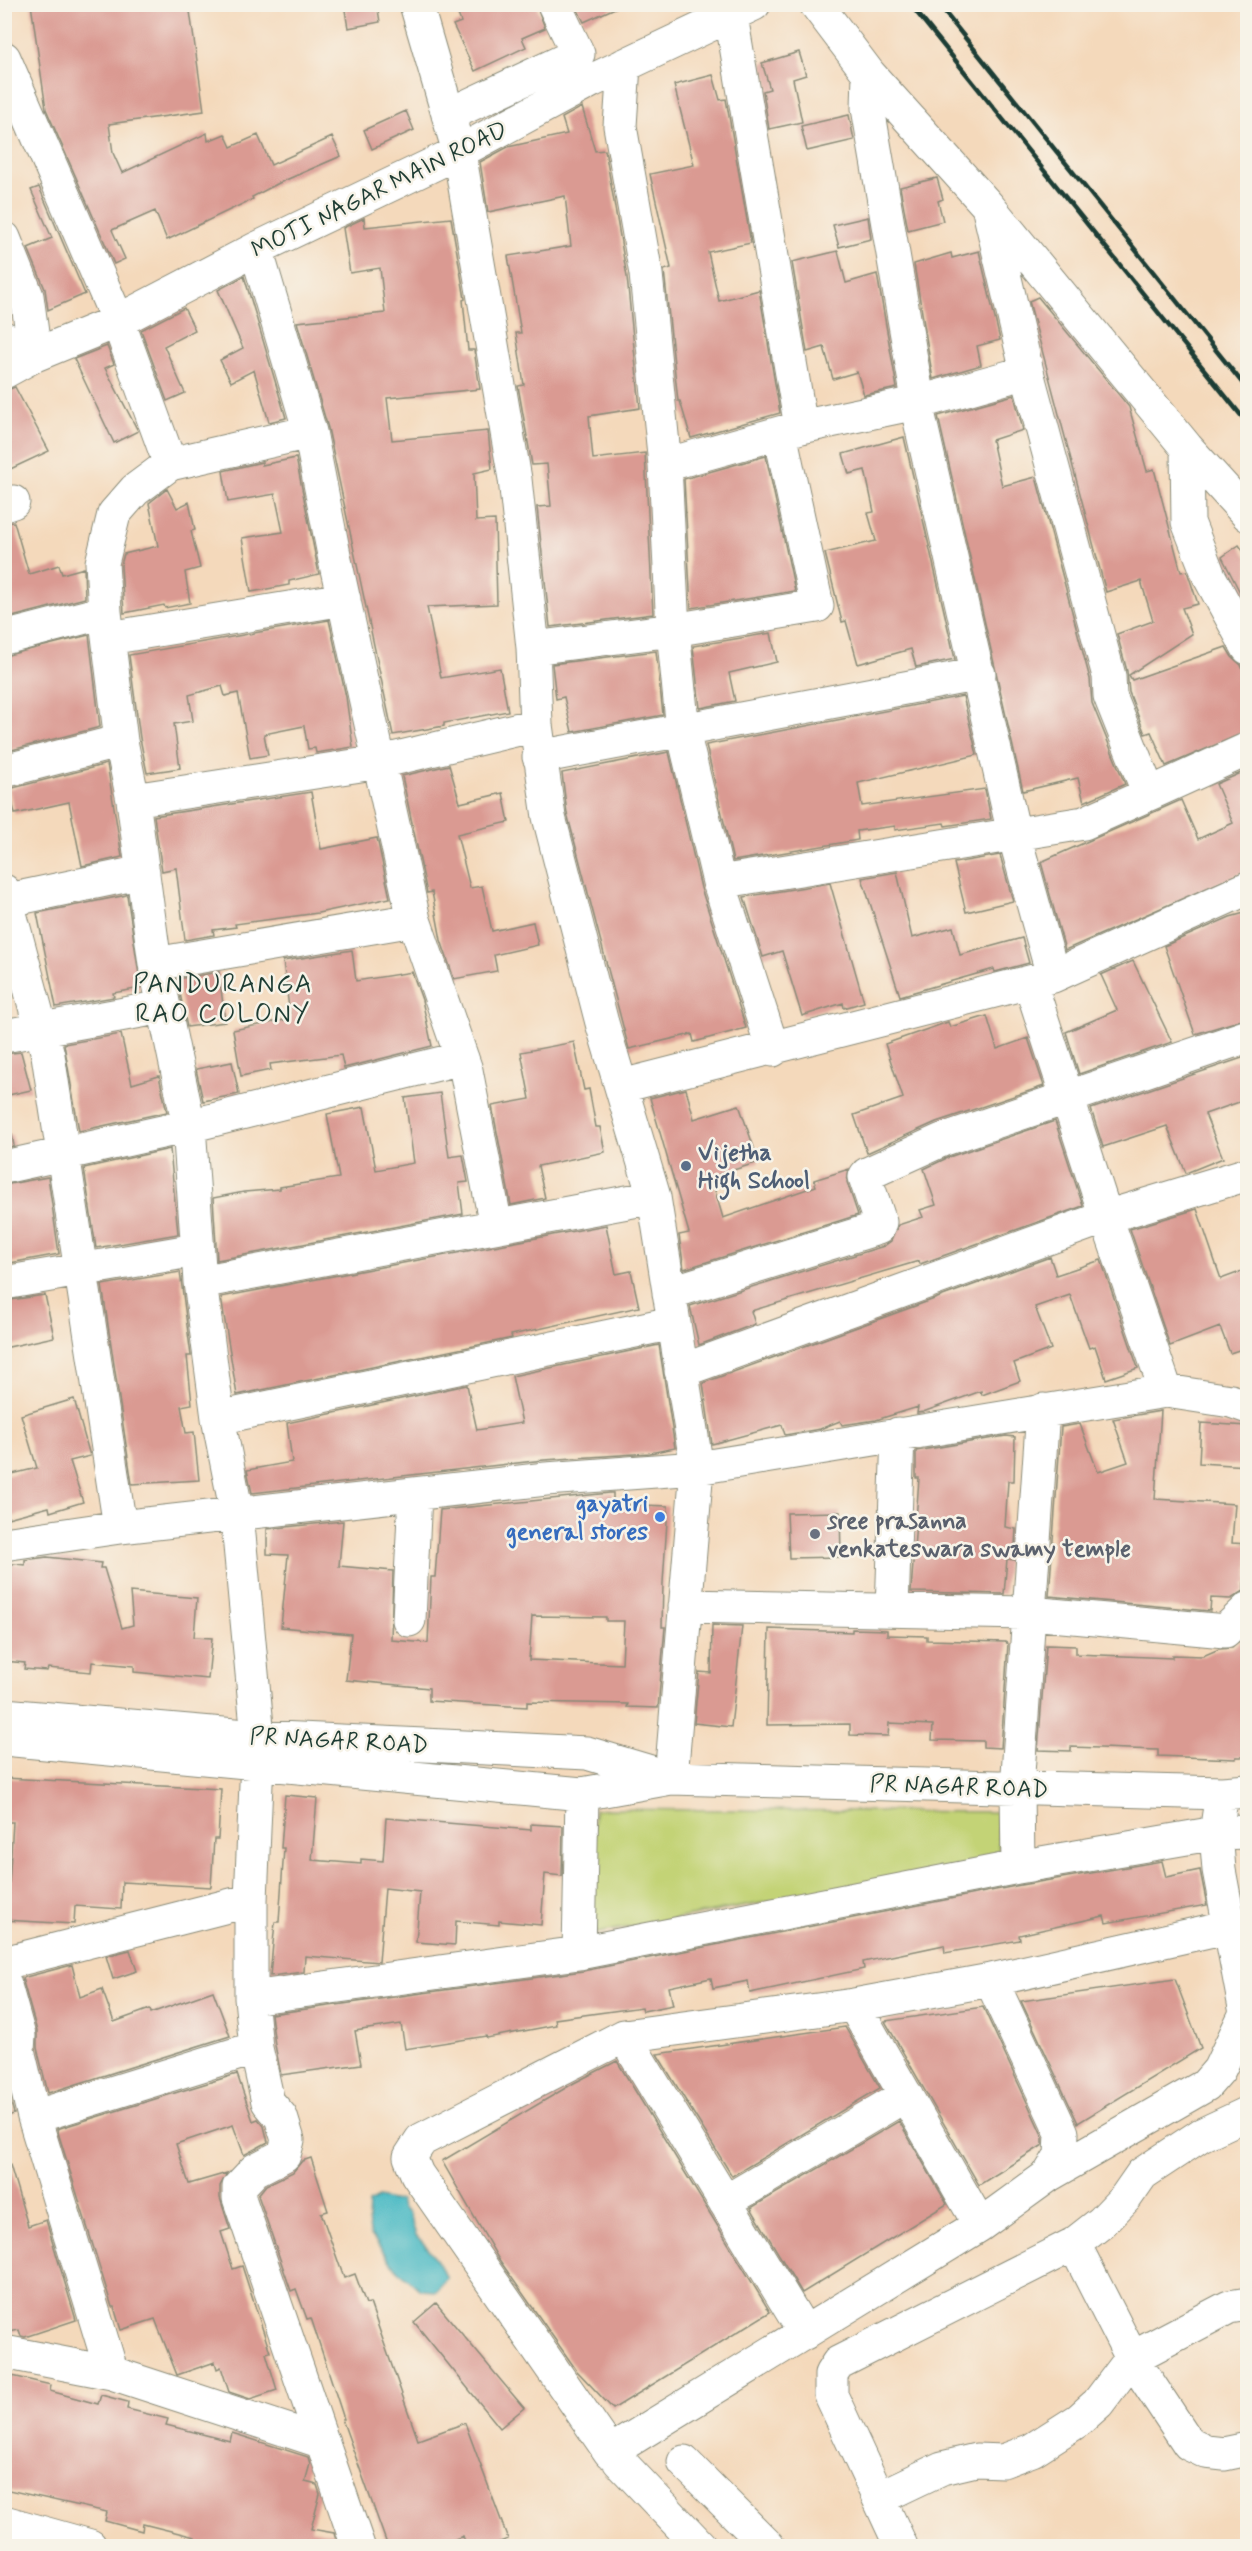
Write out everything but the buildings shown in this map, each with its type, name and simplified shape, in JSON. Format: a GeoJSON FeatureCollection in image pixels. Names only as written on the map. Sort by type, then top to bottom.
{"type":"FeatureCollection","features":[{"type":"Feature","properties":{"kind":"street"},"geometry":{"type":"LineString","coordinates":[[416,4],[459,152],[515,479],[534,648],[539,757],[549,817],[602,1023],[654,1197],[697,1468],[671,1778]]}},
{"type":"Feature","properties":{"kind":"street"},"geometry":{"type":"LineString","coordinates":[[448,115],[578,54],[555,4]]}},
{"type":"Feature","properties":{"kind":"street"},"geometry":{"type":"LineString","coordinates":[[816,4],[869,74],[988,206],[1187,448],[1248,515]]}},
{"type":"Feature","properties":{"kind":"street"},"geometry":{"type":"LineString","coordinates":[[534,648],[673,630],[817,606],[791,430],[742,10]]}},
{"type":"Feature","properties":{"kind":"street","name":"MOTI NAGAR MAIN ROAD"},"geometry":{"type":"LineString","coordinates":[[4,372],[35,355],[118,321],[256,249],[459,152],[591,81],[742,10]]}},
{"type":"Feature","properties":{"kind":"street"},"geometry":{"type":"LineString","coordinates":[[4,58],[118,321],[170,464]]}},
{"type":"Feature","properties":{"kind":"street"},"geometry":{"type":"LineString","coordinates":[[624,65],[620,126],[646,274],[665,465],[673,630],[683,731],[719,882],[773,1050]]}},
{"type":"Feature","properties":{"kind":"street"},"geometry":{"type":"LineString","coordinates":[[869,74],[868,108],[917,394],[916,403],[1014,834],[1041,979],[1067,1097],[1166,1391]]}},
{"type":"Feature","properties":{"kind":"street"},"geometry":{"type":"LineString","coordinates":[[988,206],[1027,372],[1109,676],[1110,696],[1149,794]]}},
{"type":"Feature","properties":{"kind":"street"},"geometry":{"type":"LineString","coordinates":[[4,238],[27,296],[35,355]]}},
{"type":"Feature","properties":{"kind":"street"},"geometry":{"type":"LineString","coordinates":[[256,249],[310,432],[414,920],[462,1058],[496,1226]]}},
{"type":"Feature","properties":{"kind":"street"},"geometry":{"type":"LineString","coordinates":[[4,273],[27,296]]}},
{"type":"Feature","properties":{"kind":"street"},"geometry":{"type":"LineString","coordinates":[[4,338],[35,355]]}},
{"type":"Feature","properties":{"kind":"street"},"geometry":{"type":"LineString","coordinates":[[665,465],[791,430],[916,403],[1027,372]]}},
{"type":"Feature","properties":{"kind":"street"},"geometry":{"type":"LineString","coordinates":[[310,432],[170,464],[135,490],[114,514],[102,563],[121,741],[133,800],[155,964],[189,1126],[198,1266],[218,1419],[237,1514],[257,1750],[251,1900],[251,1998],[256,2048],[268,2102],[281,2117],[288,2140],[284,2155],[255,2170],[239,2187],[239,2198],[358,2547]]}},
{"type":"Feature","properties":{"kind":"street"},"geometry":{"type":"LineString","coordinates":[[1187,448],[1188,522],[1209,576],[1248,648]]}},
{"type":"Feature","properties":{"kind":"street"},"geometry":{"type":"LineString","coordinates":[[4,638],[344,599]]}},
{"type":"Feature","properties":{"kind":"street"},"geometry":{"type":"LineString","coordinates":[[539,757],[979,674]]}},
{"type":"Feature","properties":{"kind":"street"},"geometry":{"type":"LineString","coordinates":[[133,800],[380,762],[536,725]]}},
{"type":"Feature","properties":{"kind":"street"},"geometry":{"type":"LineString","coordinates":[[4,771],[121,741]]}},
{"type":"Feature","properties":{"kind":"street"},"geometry":{"type":"LineString","coordinates":[[719,882],[1084,823],[1248,749]]}},
{"type":"Feature","properties":{"kind":"street"},"geometry":{"type":"LineString","coordinates":[[120,1527],[48,1055],[5,898],[142,872]]}},
{"type":"Feature","properties":{"kind":"street"},"geometry":{"type":"LineString","coordinates":[[622,1086],[773,1050],[1041,979],[1248,888]]}},
{"type":"Feature","properties":{"kind":"street"},"geometry":{"type":"LineString","coordinates":[[155,964],[414,920]]}},
{"type":"Feature","properties":{"kind":"street"},"geometry":{"type":"LineString","coordinates":[[4,1036],[163,1007]]}},
{"type":"Feature","properties":{"kind":"street"},"geometry":{"type":"LineString","coordinates":[[218,1419],[671,1308],[878,1228],[880,1222],[865,1177],[867,1174],[942,1140],[1248,1036]]}},
{"type":"Feature","properties":{"kind":"street"},"geometry":{"type":"LineString","coordinates":[[4,1167],[189,1126],[462,1058]]}},
{"type":"Feature","properties":{"kind":"street"},"geometry":{"type":"LineString","coordinates":[[681,1371],[1106,1217],[1246,1181]]}},
{"type":"Feature","properties":{"kind":"street"},"geometry":{"type":"LineString","coordinates":[[4,1283],[81,1270],[198,1266],[496,1226],[654,1197]]}},
{"type":"Feature","properties":{"kind":"street"},"geometry":{"type":"LineString","coordinates":[[4,1544],[120,1527],[546,1479],[697,1468],[1166,1391],[1231,1401],[1248,1407]]}},
{"type":"Feature","properties":{"kind":"street"},"geometry":{"type":"LineString","coordinates":[[1018,1867],[1017,1788],[1044,1410]]}},
{"type":"Feature","properties":{"kind":"street"},"geometry":{"type":"LineString","coordinates":[[892,1610],[898,1434]]}},
{"type":"Feature","properties":{"kind":"street"},"geometry":{"type":"LineString","coordinates":[[409,1620],[415,1494]]}},
{"type":"Feature","properties":{"kind":"street"},"geometry":{"type":"LineString","coordinates":[[685,1606],[1030,1613],[1225,1632],[1248,1610]]}},
{"type":"Feature","properties":{"kind":"street","name":"PR NAGAR ROAD"},"geometry":{"type":"LineString","coordinates":[[4,1715],[582,1794],[671,1778],[1235,1792]]}},
{"type":"Feature","properties":{"kind":"street","name":"PR NAGAR ROAD"},"geometry":{"type":"LineString","coordinates":[[4,1739],[257,1750],[586,1753],[671,1778]]}},
{"type":"Feature","properties":{"kind":"street"},"geometry":{"type":"LineString","coordinates":[[615,2456],[805,2333],[980,2225],[1049,2175],[1206,2085],[1219,2070],[1246,2013],[1220,1870],[1232,1832],[1235,1792]]}},
{"type":"Feature","properties":{"kind":"street"},"geometry":{"type":"LineString","coordinates":[[579,1953],[582,1794]]}},
{"type":"Feature","properties":{"kind":"street"},"geometry":{"type":"LineString","coordinates":[[251,1998],[579,1953],[1018,1867],[1232,1832]]}},
{"type":"Feature","properties":{"kind":"street"},"geometry":{"type":"LineString","coordinates":[[4,1963],[251,1900]]}},
{"type":"Feature","properties":{"kind":"street"},"geometry":{"type":"LineString","coordinates":[[700,2547],[615,2456],[417,2174],[411,2157],[421,2140],[624,2036],[854,2005],[991,1980],[1232,1926]]}},
{"type":"Feature","properties":{"kind":"street"},"geometry":{"type":"LineString","coordinates":[[991,1980],[1062,2133],[1061,2155],[1049,2175]]}},
{"type":"Feature","properties":{"kind":"street"},"geometry":{"type":"LineString","coordinates":[[4,1982],[19,2036],[18,2050],[34,2117],[112,2373]]}},
{"type":"Feature","properties":{"kind":"street"},"geometry":{"type":"LineString","coordinates":[[854,2005],[980,2225]]}},
{"type":"Feature","properties":{"kind":"street"},"geometry":{"type":"LineString","coordinates":[[624,2036],[805,2333]]}},
{"type":"Feature","properties":{"kind":"street"},"geometry":{"type":"LineString","coordinates":[[34,2117],[256,2048]]}},
{"type":"Feature","properties":{"kind":"street"},"geometry":{"type":"LineString","coordinates":[[725,2202],[906,2095]]}},
{"type":"Feature","properties":{"kind":"street"},"geometry":{"type":"LineString","coordinates":[[901,2547],[831,2395],[831,2374],[838,2363],[1074,2244],[1102,2223],[1126,2197],[1142,2174],[1201,2136],[1248,2113]]}},
{"type":"Feature","properties":{"kind":"street"},"geometry":{"type":"LineString","coordinates":[[1074,2244],[1132,2358],[1189,2444],[1206,2452],[1224,2454],[1248,2449]]}},
{"type":"Feature","properties":{"kind":"street"},"geometry":{"type":"LineString","coordinates":[[879,2498],[942,2468],[976,2460],[1003,2461],[1032,2450],[1079,2420],[1098,2403],[1132,2358],[1229,2307],[1248,2304]]}},
{"type":"Feature","properties":{"kind":"street"},"geometry":{"type":"LineString","coordinates":[[4,2352],[112,2373],[323,2442]]}},
{"type":"Feature","properties":{"kind":"street"},"geometry":{"type":"LineString","coordinates":[[684,2462],[768,2547]]}},
{"type":"Feature","properties":{"kind":"street"},"geometry":{"type":"LineString","coordinates":[[4,2522],[79,2545]]}},
{"type":"Feature","properties":{"kind":"green space"},"geometry":{"type":"Polygon","coordinates":[[[594,1809],[997,1812],[999,1860],[592,1934],[594,1809]]]}},
{"type":"Feature","properties":{"kind":"water"},"geometry":{"type":"Polygon","coordinates":[[[379,2198],[391,2201],[400,2200],[402,2208],[409,2214],[416,2235],[433,2254],[447,2278],[436,2291],[420,2290],[393,2265],[371,2235],[368,2222],[369,2203],[379,2198]]]}},
{"type":"Feature","properties":{"kind":"railway"},"geometry":{"type":"LineString","coordinates":[[910,4],[1248,424]]}},
{"type":"Feature","properties":{"kind":"railway"},"geometry":{"type":"LineString","coordinates":[[938,4],[1248,390]]}},
{"type":"Feature","properties":{"kind":"place","name":"Vijetha High School"},"geometry":{"type":"Point","coordinates":[686,1166]}},
{"type":"Feature","properties":{"kind":"place","name":"gayatri general stores"},"geometry":{"type":"Point","coordinates":[660,1517]}},
{"type":"Feature","properties":{"kind":"place","name":"sree prasanna venkateswara swamy temple"},"geometry":{"type":"Point","coordinates":[815,1534]}},
{"type":"Feature","properties":{"kind":"district","name":"PANDURANGA RAO COLONY"},"geometry":{"type":"Point","coordinates":[223,998]}}]}
